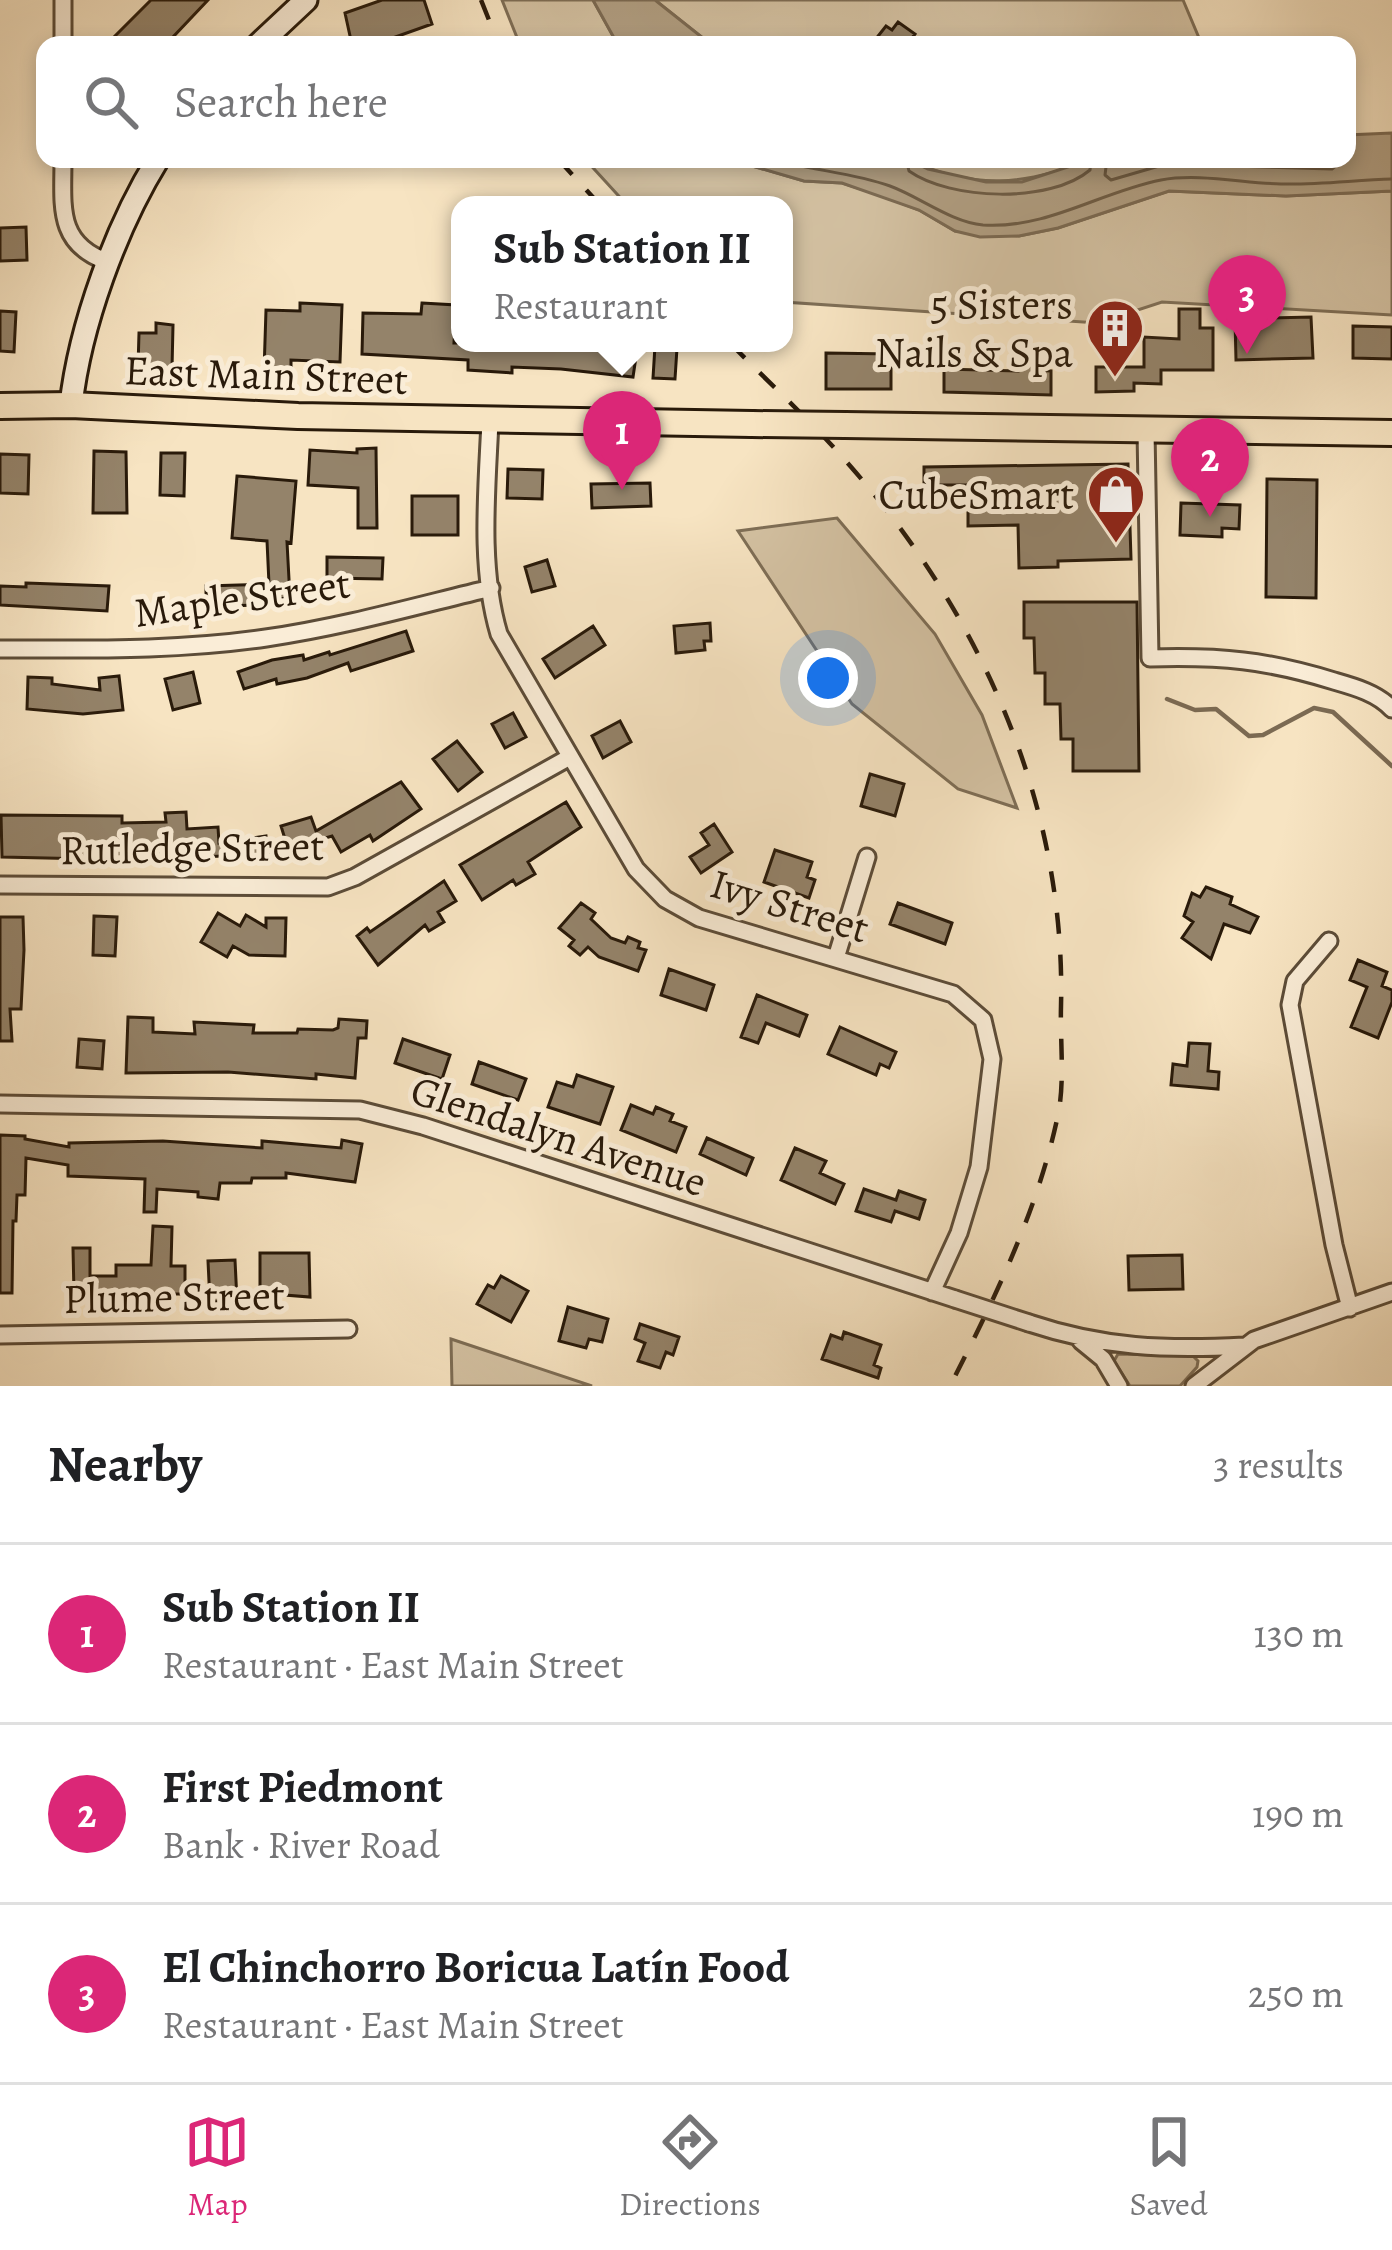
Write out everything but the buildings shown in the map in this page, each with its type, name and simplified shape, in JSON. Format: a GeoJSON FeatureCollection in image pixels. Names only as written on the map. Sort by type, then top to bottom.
{"type":"FeatureCollection","features":[{"type":"Feature","properties":{"kind":"main road","name":"East Main Street"},"geometry":{"type":"LineString","coordinates":[[0,406],[71,404],[490,421],[1392,433]]}},
{"type":"Feature","properties":{"kind":"street"},"geometry":{"type":"LineString","coordinates":[[63,0],[63,36]]}},
{"type":"Feature","properties":{"kind":"street"},"geometry":{"type":"LineString","coordinates":[[268,36],[306,0]]}},
{"type":"Feature","properties":{"kind":"street"},"geometry":{"type":"LineString","coordinates":[[63,168],[63,214],[73,240],[82,251],[108,262]]}},
{"type":"Feature","properties":{"kind":"street"},"geometry":{"type":"LineString","coordinates":[[71,404],[108,262],[153,168]]}},
{"type":"Feature","properties":{"kind":"street","name":"Ivy Street"},"geometry":{"type":"LineString","coordinates":[[490,421],[486,517],[495,620],[505,648],[636,869],[665,899],[702,919],[952,994],[975,1009],[989,1032],[992,1059],[979,1167],[932,1292]]}},
{"type":"Feature","properties":{"kind":"street"},"geometry":{"type":"LineString","coordinates":[[1146,431],[1150,658],[1238,657],[1280,664],[1361,689],[1392,710]]}},
{"type":"Feature","properties":{"kind":"street","name":"Maple Street"},"geometry":{"type":"LineString","coordinates":[[0,649],[125,650],[219,644],[313,630],[490,588]]}},
{"type":"Feature","properties":{"kind":"street","name":"Rutledge Street"},"geometry":{"type":"LineString","coordinates":[[0,884],[328,886],[355,878],[568,758]]}},
{"type":"Feature","properties":{"kind":"street"},"geometry":{"type":"LineString","coordinates":[[836,958],[867,857]]}},
{"type":"Feature","properties":{"kind":"street"},"geometry":{"type":"LineString","coordinates":[[1329,940],[1295,981],[1290,1005],[1337,1262],[1350,1308]]}},
{"type":"Feature","properties":{"kind":"street","name":"Glendalyn Avenue"},"geometry":{"type":"LineString","coordinates":[[0,1104],[360,1111],[423,1126],[1079,1340],[1142,1347],[1247,1346]]}},
{"type":"Feature","properties":{"kind":"street"},"geometry":{"type":"LineString","coordinates":[[1194,1386],[1247,1346],[1392,1292]]}},
{"type":"Feature","properties":{"kind":"street","name":"Plume Street"},"geometry":{"type":"LineString","coordinates":[[0,1335],[349,1329]]}},
{"type":"Feature","properties":{"kind":"street"},"geometry":{"type":"LineString","coordinates":[[1079,1340],[1103,1359],[1119,1386]]}},
{"type":"Feature","properties":{"kind":"shaded area"},"geometry":{"type":"Polygon","coordinates":[[[502,0],[593,0],[613,36],[516,36],[502,0]]]}},
{"type":"Feature","properties":{"kind":"shaded area"},"geometry":{"type":"Polygon","coordinates":[[[655,0],[1183,0],[1198,36],[700,36],[655,0]]]}},
{"type":"Feature","properties":{"kind":"shaded area"},"geometry":{"type":"Polygon","coordinates":[[[593,168],[759,168],[804,181],[842,183],[883,196],[955,231],[1019,236],[1169,191],[1286,196],[1392,191],[1392,315],[1162,302],[1098,323],[793,303],[793,196],[619,196],[593,168]]]}},
{"type":"Feature","properties":{"kind":"shaded area"},"geometry":{"type":"Polygon","coordinates":[[[929,168],[1068,168],[1000,181],[929,168]]]}},
{"type":"Feature","properties":{"kind":"shaded area"},"geometry":{"type":"Polygon","coordinates":[[[837,518],[935,634],[982,715],[1017,808],[958,789],[852,704],[738,531],[837,518]]]}},
{"type":"Feature","properties":{"kind":"shaded area"},"geometry":{"type":"Polygon","coordinates":[[[451,1339],[592,1386],[452,1386],[451,1339]]]}},
{"type":"Feature","properties":{"kind":"shaded area"},"geometry":{"type":"Polygon","coordinates":[[[1118,1354],[1193,1356],[1198,1361],[1180,1386],[1130,1386],[1114,1361],[1118,1354]]]}},
{"type":"Feature","properties":{"kind":"water"},"geometry":{"type":"Polygon","coordinates":[[[593,0],[655,0],[700,36],[613,36],[593,0]]]}},
{"type":"Feature","properties":{"kind":"water"},"geometry":{"type":"Polygon","coordinates":[[[1392,133],[1392,191],[1286,196],[1169,191],[1019,236],[980,237],[955,231],[919,210],[842,183],[804,181],[759,168],[926,168],[986,182],[1022,182],[1065,168],[1356,168],[1356,135],[1392,133]]]}},
{"type":"Feature","properties":{"kind":"waterway"},"geometry":{"type":"LineString","coordinates":[[1167,699],[1195,710],[1216,709],[1249,736],[1263,735],[1314,708],[1333,712],[1392,766]]}},
{"type":"Feature","properties":{"kind":"railway"},"geometry":{"type":"LineString","coordinates":[[481,0],[495,36]]}},
{"type":"Feature","properties":{"kind":"railway"},"geometry":{"type":"LineString","coordinates":[[566,168],[592,196]]}},
{"type":"Feature","properties":{"kind":"railway"},"geometry":{"type":"LineString","coordinates":[[739,352],[845,460],[936,580],[974,645],[1005,713],[1030,783],[1048,856],[1059,930],[1062,1075],[1058,1115],[1027,1220],[950,1386]]}},
{"type":"Feature","properties":{"kind":"place","name":"El Chinchorro Boricua Latín Food"},"geometry":{"type":"Point","coordinates":[1247,354]}},
{"type":"Feature","properties":{"kind":"place","name":"5 Sisters Nails & Spa"},"geometry":{"type":"Point","coordinates":[1115,379]}},
{"type":"Feature","properties":{"kind":"place","name":"Sub Station II"},"geometry":{"type":"Point","coordinates":[622,490]}},
{"type":"Feature","properties":{"kind":"place","name":"First Piedmont"},"geometry":{"type":"Point","coordinates":[1210,517]}},
{"type":"Feature","properties":{"kind":"place","name":"CubeSmart"},"geometry":{"type":"Point","coordinates":[1116,545]}}]}
